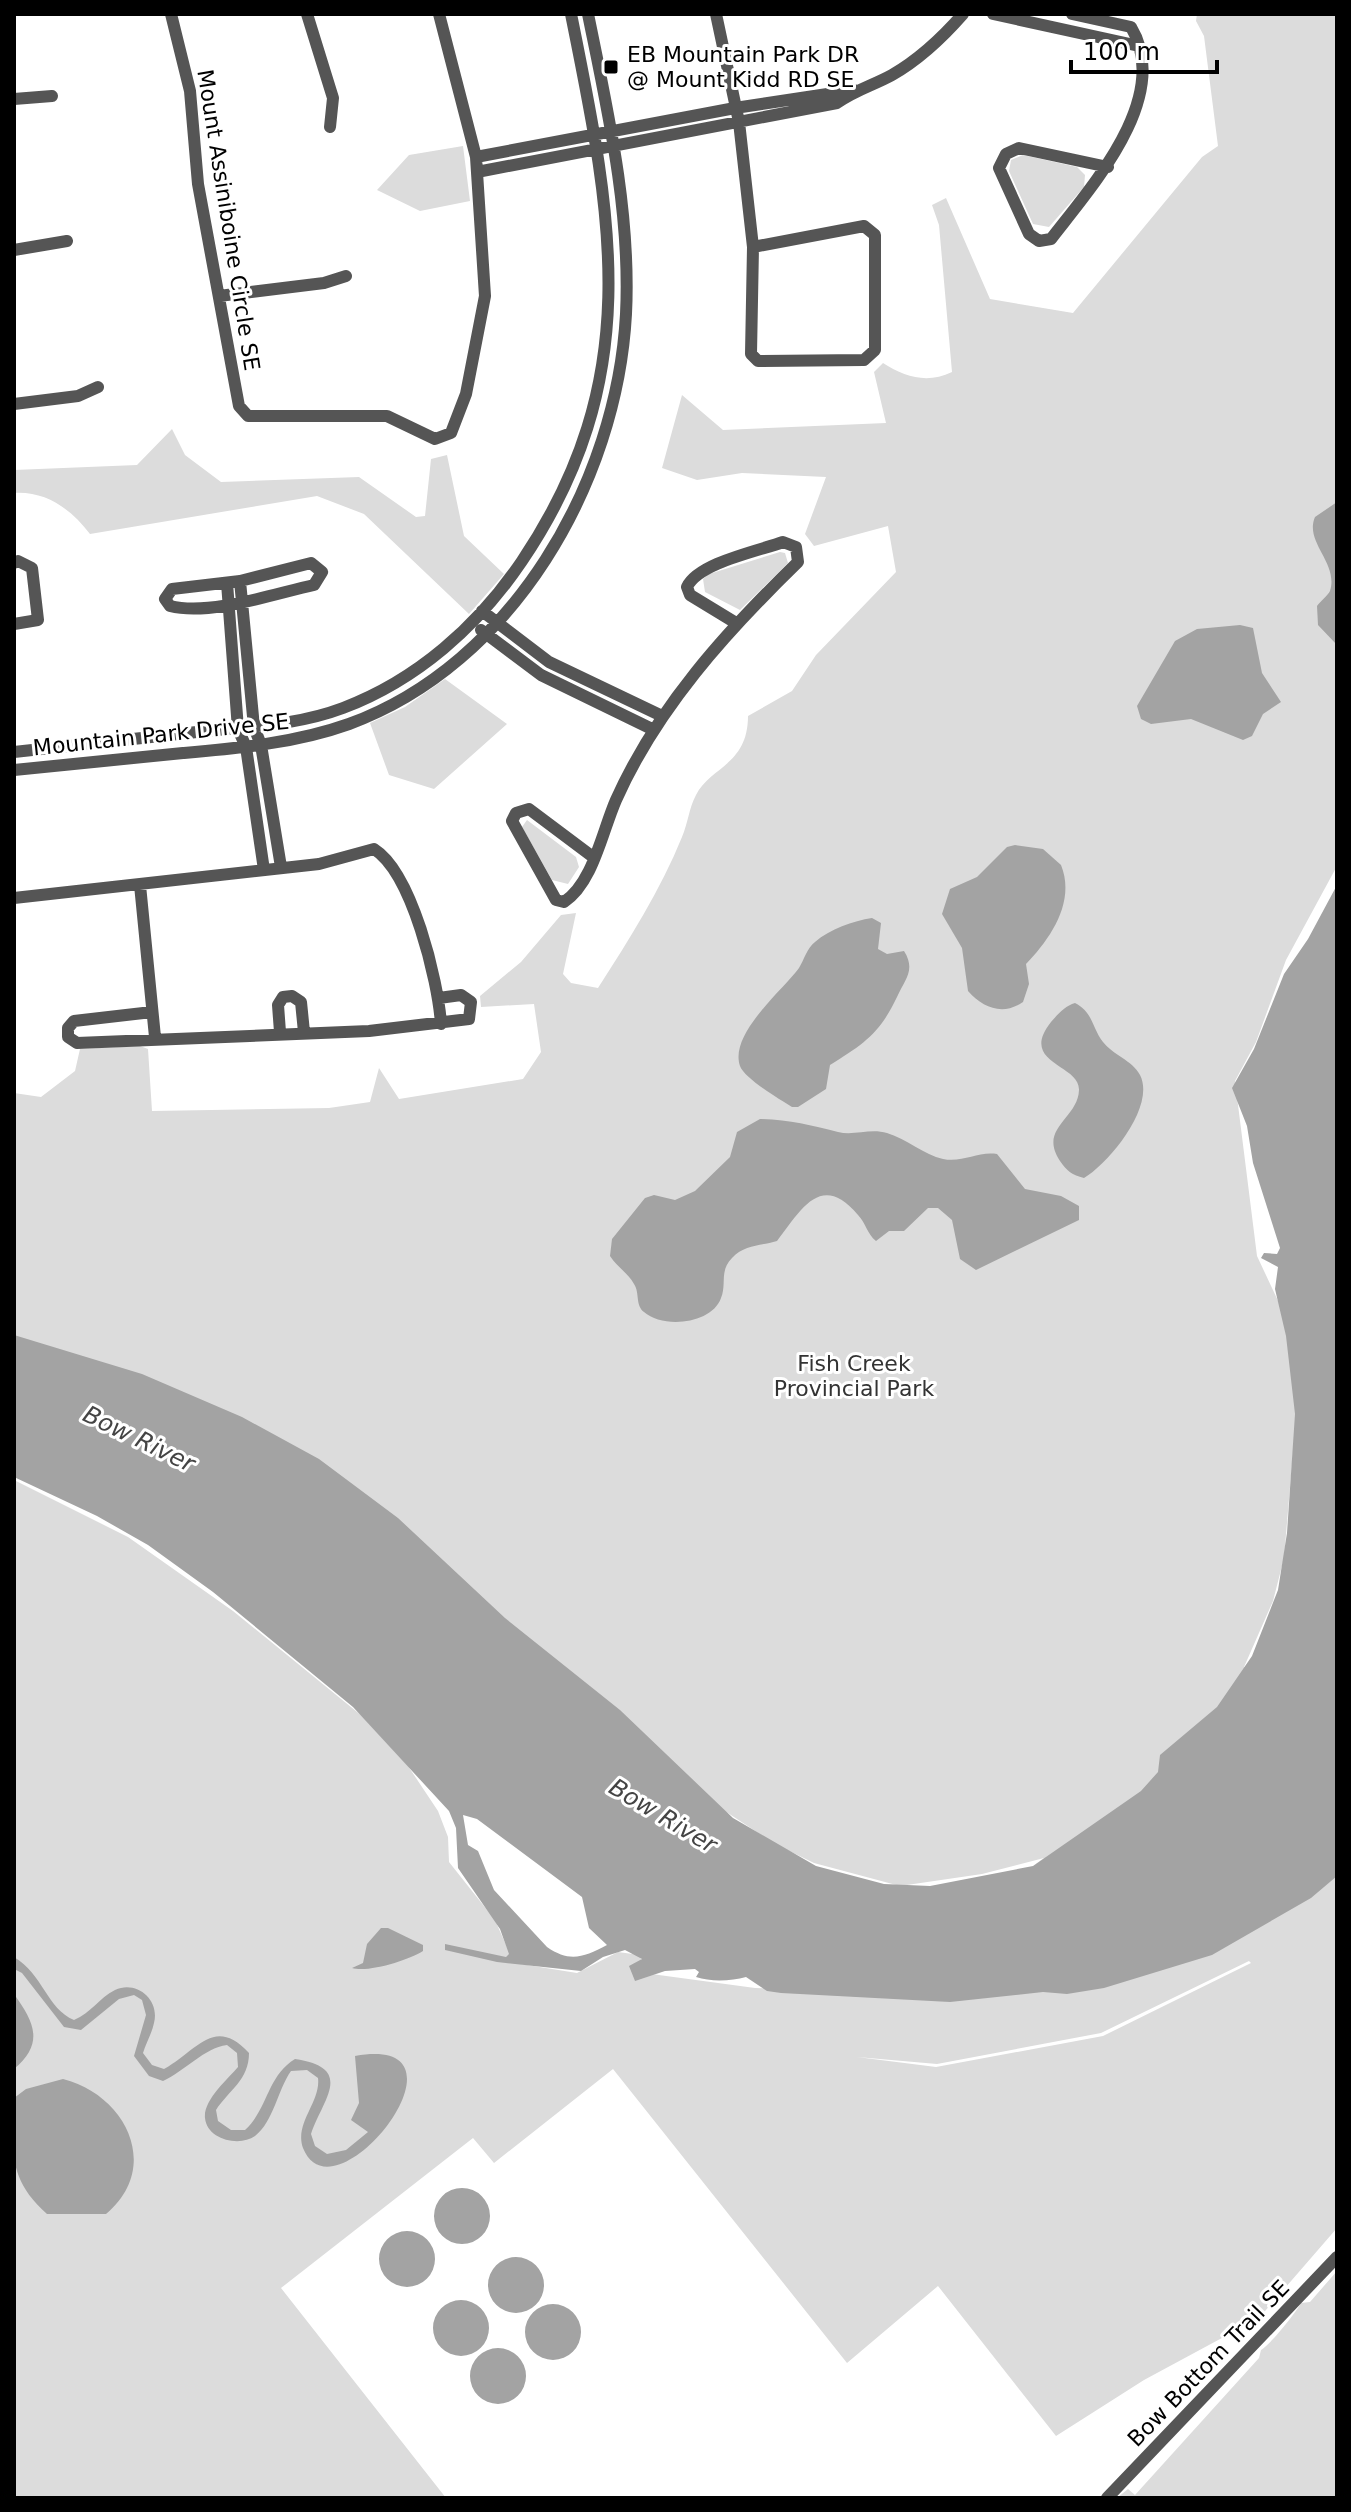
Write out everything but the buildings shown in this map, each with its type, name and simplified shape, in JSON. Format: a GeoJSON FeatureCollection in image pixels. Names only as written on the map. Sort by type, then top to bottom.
{"type":"FeatureCollection","features":[{"type":"Feature","properties":{"kind":"street","name":"Mount Assiniboine Circle SE"},"geometry":{"type":"LineString","coordinates":[[171,14],[190,91],[198,184],[239,406],[248,416],[387,416],[435,439],[451,433],[466,394],[485,296],[476,157],[439,14]]}},
{"type":"Feature","properties":{"kind":"street"},"geometry":{"type":"LineString","coordinates":[[307,14],[333,98],[330,127]]}},
{"type":"Feature","properties":{"kind":"street","name":"Mountain Park Drive SE"},"geometry":{"type":"LineString","coordinates":[[14,752],[254,727],[320,716],[370,696],[430,660],[472,622],[536,540],[561,496],[590,427],[604,364],[609,313],[609,255],[594,134],[571,14]]}},
{"type":"Feature","properties":{"kind":"street","name":"Mountain Park Drive SE"},"geometry":{"type":"LineString","coordinates":[[14,770],[246,747],[325,732],[377,712],[440,674],[496,623],[523,591],[576,504],[605,430],[626,314],[615,147],[588,14]]}},
{"type":"Feature","properties":{"kind":"street"},"geometry":{"type":"LineString","coordinates":[[716,14],[739,122],[753,247],[751,354],[758,361],[864,360],[871,355],[875,350],[875,235],[864,226],[753,247]]}},
{"type":"Feature","properties":{"kind":"street"},"geometry":{"type":"LineString","coordinates":[[476,157],[735,108],[854,90],[891,76],[924,53],[963,14]]}},
{"type":"Feature","properties":{"kind":"street"},"geometry":{"type":"LineString","coordinates":[[993,14],[1139,46]]}},
{"type":"Feature","properties":{"kind":"street"},"geometry":{"type":"LineString","coordinates":[[1072,14],[1131,27],[1139,46],[1141,87],[1127,132],[1108,167],[1051,239],[1039,241],[1029,234],[999,168],[1006,154],[1019,148],[1108,167]]}},
{"type":"Feature","properties":{"kind":"street"},"geometry":{"type":"LineString","coordinates":[[477,172],[837,103],[854,90]]}},
{"type":"Feature","properties":{"kind":"street"},"geometry":{"type":"LineString","coordinates":[[14,99],[52,96]]}},
{"type":"Feature","properties":{"kind":"street"},"geometry":{"type":"LineString","coordinates":[[14,250],[67,241]]}},
{"type":"Feature","properties":{"kind":"street"},"geometry":{"type":"LineString","coordinates":[[219,296],[324,283],[346,276]]}},
{"type":"Feature","properties":{"kind":"street"},"geometry":{"type":"LineString","coordinates":[[14,404],[78,396],[98,387]]}},
{"type":"Feature","properties":{"kind":"street"},"geometry":{"type":"LineString","coordinates":[[593,857],[529,809],[516,813],[512,821],[556,900],[564,902],[576,894],[593,857],[617,798],[662,716],[736,623],[798,562],[796,547],[783,542],[704,569],[690,580],[687,587],[690,595],[736,623]]}},
{"type":"Feature","properties":{"kind":"street"},"geometry":{"type":"LineString","coordinates":[[14,563],[18,561],[32,568],[38,620],[14,624]]}},
{"type":"Feature","properties":{"kind":"street"},"geometry":{"type":"LineString","coordinates":[[311,563],[322,572],[314,585],[245,600],[178,608],[170,606],[165,599],[172,589],[233,582],[311,563]]}},
{"type":"Feature","properties":{"kind":"street"},"geometry":{"type":"LineString","coordinates":[[233,582],[245,600],[254,727],[261,745],[281,867]]}},
{"type":"Feature","properties":{"kind":"street"},"geometry":{"type":"LineString","coordinates":[[233,582],[228,604],[238,729],[246,747],[264,870]]}},
{"type":"Feature","properties":{"kind":"street"},"geometry":{"type":"LineString","coordinates":[[482,611],[549,662],[662,716]]}},
{"type":"Feature","properties":{"kind":"street"},"geometry":{"type":"LineString","coordinates":[[472,622],[541,675],[654,730]]}},
{"type":"Feature","properties":{"kind":"street"},"geometry":{"type":"LineString","coordinates":[[574,692],[579,678]]}},
{"type":"Feature","properties":{"kind":"street"},"geometry":{"type":"LineString","coordinates":[[14,898],[319,864],[374,849],[385,856],[415,912],[439,998],[441,1024]]}},
{"type":"Feature","properties":{"kind":"street"},"geometry":{"type":"LineString","coordinates":[[140,885],[155,1037]]}},
{"type":"Feature","properties":{"kind":"street"},"geometry":{"type":"LineString","coordinates":[[152,1012],[74,1021],[68,1028],[68,1037],[77,1043],[155,1037],[369,1031],[469,1019],[471,1002],[461,995],[439,998]]}},
{"type":"Feature","properties":{"kind":"street"},"geometry":{"type":"LineString","coordinates":[[280,1032],[278,1005],[283,997],[292,996],[301,1002],[304,1032]]}},
{"type":"Feature","properties":{"kind":"street","name":"Bow Bottom Trail SE"},"geometry":{"type":"LineString","coordinates":[[1107,2498],[1337,2257]]}},
{"type":"Feature","properties":{"kind":"green space","name":"Fish Creek Provincial Park"},"geometry":{"type":"Polygon","coordinates":[[[1197,14],[1337,14],[1337,866],[1286,960],[1256,1042],[1235,1081],[1257,1256],[1280,1305],[1289,1348],[1296,1416],[1284,1558],[1273,1601],[1244,1667],[1312,1687],[1033,1866],[1044,1858],[982,1874],[900,1886],[814,1863],[775,1844],[14,1343],[14,1093],[41,1097],[75,1071],[80,1049],[140,1046],[148,1049],[152,1111],[329,1108],[370,1102],[379,1068],[399,1099],[523,1079],[541,1052],[534,1004],[481,1007],[480,996],[521,962],[561,915],[576,913],[563,974],[571,983],[598,988],[664,876],[682,837],[696,795],[742,745],[748,716],[792,691],[816,655],[896,572],[888,526],[814,546],[805,534],[826,477],[742,473],[697,480],[662,468],[682,395],[723,430],[886,423],[874,372],[883,363],[916,377],[934,378],[952,372],[939,225],[932,205],[946,198],[990,299],[1073,313],[1202,157],[1218,146],[1204,36],[1196,21],[1197,14]]]}},
{"type":"Feature","properties":{"kind":"green space"},"geometry":{"type":"Polygon","coordinates":[[[463,146],[470,201],[420,211],[377,190],[409,155],[463,146]]]}},
{"type":"Feature","properties":{"kind":"green space"},"geometry":{"type":"Polygon","coordinates":[[[1023,155],[1077,167],[1085,175],[1084,187],[1049,227],[1033,224],[1009,171],[1011,160],[1023,155]]]}},
{"type":"Feature","properties":{"kind":"green space"},"geometry":{"type":"Polygon","coordinates":[[[172,429],[185,455],[221,482],[359,477],[416,517],[425,516],[431,459],[447,455],[464,536],[504,574],[469,614],[364,514],[317,496],[90,534],[57,503],[37,495],[14,493],[14,470],[137,465],[172,429]]]}},
{"type":"Feature","properties":{"kind":"green space"},"geometry":{"type":"Polygon","coordinates":[[[785,553],[788,563],[740,610],[705,592],[703,579],[709,574],[785,553]]]}},
{"type":"Feature","properties":{"kind":"green space"},"geometry":{"type":"Polygon","coordinates":[[[445,679],[507,724],[434,789],[389,775],[370,723],[405,707],[445,679]]]}},
{"type":"Feature","properties":{"kind":"green space"},"geometry":{"type":"Polygon","coordinates":[[[527,820],[576,857],[579,867],[568,884],[552,880],[522,827],[527,820]]]}},
{"type":"Feature","properties":{"kind":"green space"},"geometry":{"type":"Polygon","coordinates":[[[14,1480],[128,1537],[233,1611],[362,1716],[408,1766],[438,1811],[448,1837],[449,1862],[495,1920],[510,1954],[521,1964],[577,1973],[618,1952],[640,1955],[644,1973],[755,1988],[840,1990],[1337,1771],[1337,2228],[1259,2318],[1144,2380],[1056,2436],[938,2286],[847,2363],[613,2069],[494,2163],[473,2138],[281,2288],[446,2498],[14,2498],[14,1480]],[[1249,1961],[1101,2033],[937,2064],[857,2057],[936,2067],[1103,2036],[1251,1963],[1249,1961]]]}},
{"type":"Feature","properties":{"kind":"green space"},"geometry":{"type":"Polygon","coordinates":[[[1337,2271],[1337,2498],[1117,2498],[1128,2489],[1135,2495],[1259,2358],[1261,2350],[1301,2303],[1310,2302],[1337,2271]]]}},
{"type":"Feature","properties":{"kind":"water"},"geometry":{"type":"Polygon","coordinates":[[[1337,502],[1337,645],[1318,625],[1317,606],[1330,591],[1331,581],[1313,526],[1315,517],[1337,502]]]}},
{"type":"Feature","properties":{"kind":"water"},"geometry":{"type":"Polygon","coordinates":[[[1240,625],[1253,628],[1262,673],[1281,702],[1263,714],[1252,736],[1243,740],[1191,719],[1151,724],[1141,719],[1137,706],[1175,641],[1197,629],[1240,625]]]}},
{"type":"Feature","properties":{"kind":"water"},"geometry":{"type":"Polygon","coordinates":[[[1015,845],[1043,849],[1061,865],[1065,893],[1052,931],[1026,964],[1029,984],[1023,1002],[1001,1009],[987,1006],[968,991],[962,948],[942,914],[950,889],[977,877],[1007,847],[1015,845]]]}},
{"type":"Feature","properties":{"kind":"water","name":"Bow River"},"geometry":{"type":"Polygon","coordinates":[[[1337,885],[1337,1876],[1311,1898],[1212,1955],[1104,1988],[1067,1994],[1043,1992],[950,2002],[781,1993],[767,1991],[746,1977],[708,1980],[696,1977],[699,1972],[695,1969],[665,1971],[635,1981],[629,1966],[642,1959],[625,1950],[603,1957],[581,1971],[497,1962],[445,1950],[445,1944],[506,1957],[509,1954],[500,1929],[458,1868],[456,1828],[449,1811],[353,1707],[213,1592],[148,1545],[97,1516],[14,1477],[14,1335],[142,1374],[242,1417],[319,1459],[398,1518],[505,1618],[620,1710],[733,1818],[816,1866],[884,1884],[930,1886],[1033,1866],[1141,1791],[1158,1772],[1160,1755],[1217,1707],[1252,1656],[1278,1590],[1287,1533],[1295,1414],[1286,1336],[1275,1289],[1278,1267],[1261,1258],[1264,1253],[1277,1254],[1280,1248],[1253,1163],[1247,1126],[1232,1088],[1254,1049],[1284,974],[1308,939],[1337,885]],[[463,1815],[468,1845],[478,1851],[494,1890],[547,1947],[570,1957],[591,1953],[607,1945],[589,1928],[582,1897],[477,1819],[463,1815]]]}},
{"type":"Feature","properties":{"kind":"water"},"geometry":{"type":"Polygon","coordinates":[[[872,918],[881,923],[878,949],[887,954],[904,951],[909,964],[906,980],[877,1029],[862,1044],[830,1065],[826,1089],[798,1107],[792,1107],[743,1071],[739,1054],[742,1040],[759,1014],[799,968],[812,945],[835,929],[872,918]]]}},
{"type":"Feature","properties":{"kind":"water"},"geometry":{"type":"Polygon","coordinates":[[[1075,1003],[1085,1011],[1107,1047],[1137,1070],[1143,1088],[1142,1102],[1127,1132],[1106,1160],[1084,1178],[1068,1170],[1054,1150],[1056,1132],[1077,1100],[1077,1081],[1053,1062],[1042,1047],[1043,1036],[1051,1022],[1075,1003]]]}},
{"type":"Feature","properties":{"kind":"water"},"geometry":{"type":"Polygon","coordinates":[[[760,1119],[800,1123],[844,1133],[887,1133],[943,1159],[997,1154],[1025,1189],[1061,1196],[1079,1206],[1079,1220],[976,1270],[960,1259],[952,1220],[938,1208],[928,1208],[904,1231],[889,1231],[876,1241],[861,1218],[845,1202],[833,1196],[822,1196],[803,1208],[777,1241],[748,1248],[732,1258],[724,1273],[721,1298],[708,1314],[674,1322],[652,1317],[641,1309],[634,1284],[610,1256],[612,1239],[645,1198],[654,1195],[675,1200],[695,1191],[730,1157],[737,1132],[760,1119]]]}},
{"type":"Feature","properties":{"kind":"water"},"geometry":{"type":"Polygon","coordinates":[[[381,1928],[388,1928],[423,1945],[423,1951],[388,1965],[352,1968],[363,1963],[367,1944],[381,1928]]]}},
{"type":"Feature","properties":{"kind":"water"},"geometry":{"type":"Polygon","coordinates":[[[14,1957],[32,1972],[57,2008],[74,2020],[115,1990],[131,1988],[145,1994],[154,2007],[155,2015],[143,2053],[152,2065],[164,2069],[196,2046],[215,2037],[226,2037],[237,2042],[249,2053],[246,2070],[216,2110],[218,2121],[231,2130],[245,2130],[253,2122],[279,2074],[295,2059],[314,2063],[325,2070],[330,2078],[327,2098],[311,2134],[315,2146],[327,2154],[346,2150],[368,2132],[351,2120],[359,2103],[355,2056],[391,2057],[406,2072],[404,2096],[389,2123],[367,2147],[342,2163],[319,2165],[303,2148],[301,2139],[316,2096],[318,2078],[307,2070],[291,2071],[261,2130],[241,2141],[225,2139],[207,2126],[205,2111],[212,2097],[238,2067],[237,2053],[227,2045],[219,2047],[163,2081],[149,2076],[134,2056],[146,2015],[142,2000],[134,1995],[119,1999],[81,2030],[64,2027],[22,1973],[14,1969],[14,1957]]]}},
{"type":"Feature","properties":{"kind":"water"},"geometry":{"type":"Polygon","coordinates":[[[14,1994],[31,2023],[33,2041],[24,2059],[14,2069],[14,1994]]]}},
{"type":"Feature","properties":{"kind":"water"},"geometry":{"type":"Polygon","coordinates":[[[63,2079],[85,2087],[104,2100],[119,2116],[129,2135],[134,2155],[132,2175],[123,2195],[106,2214],[47,2214],[24,2187],[18,2174],[13,2148],[14,2098],[26,2089],[63,2079]]]}},
{"type":"Feature","properties":{"kind":"water"},"geometry":{"type":"Polygon","coordinates":[[[462,2188],[482,2196],[490,2216],[482,2236],[462,2244],[442,2236],[434,2216],[442,2196],[462,2188]]]}},
{"type":"Feature","properties":{"kind":"water"},"geometry":{"type":"Polygon","coordinates":[[[407,2231],[427,2239],[435,2259],[427,2279],[407,2287],[387,2279],[379,2259],[387,2239],[407,2231]]]}},
{"type":"Feature","properties":{"kind":"water"},"geometry":{"type":"Polygon","coordinates":[[[516,2257],[536,2265],[544,2285],[536,2305],[516,2313],[496,2305],[488,2285],[496,2265],[516,2257]]]}},
{"type":"Feature","properties":{"kind":"water"},"geometry":{"type":"Polygon","coordinates":[[[461,2300],[481,2308],[489,2328],[481,2348],[461,2356],[441,2348],[433,2328],[441,2308],[461,2300]]]}},
{"type":"Feature","properties":{"kind":"water"},"geometry":{"type":"Polygon","coordinates":[[[553,2304],[573,2312],[581,2332],[573,2352],[553,2360],[533,2352],[525,2332],[533,2312],[553,2304]]]}},
{"type":"Feature","properties":{"kind":"water"},"geometry":{"type":"Polygon","coordinates":[[[498,2348],[518,2356],[526,2376],[518,2396],[498,2404],[478,2396],[470,2376],[478,2356],[498,2348]]]}},
{"type":"Feature","properties":{"kind":"place","name":"EB Mountain Park DR @ Mount Kidd RD SE"},"geometry":{"type":"Point","coordinates":[611,67]}}]}
